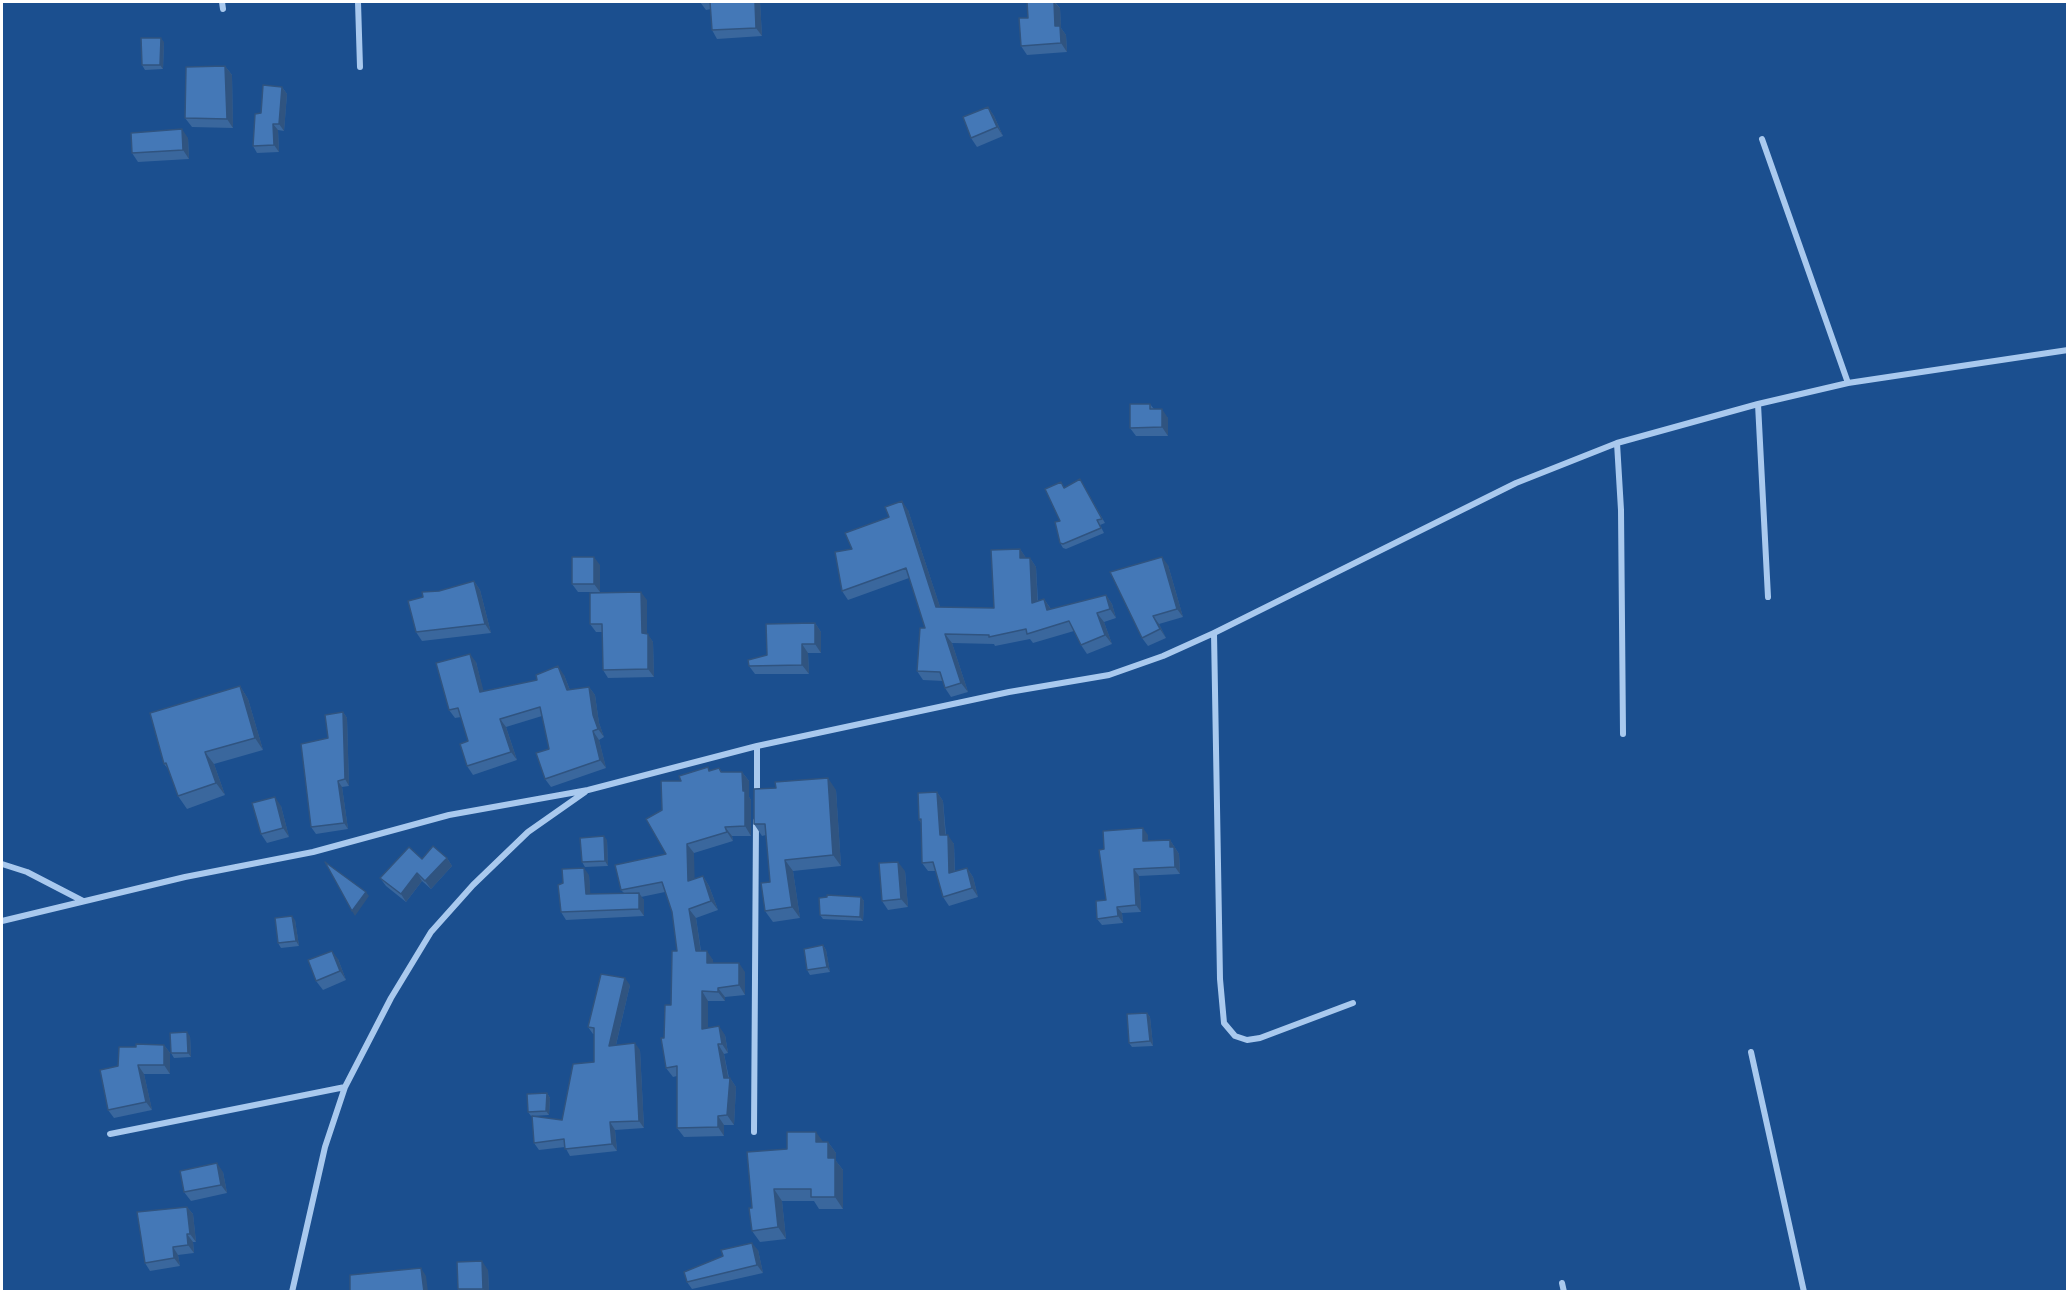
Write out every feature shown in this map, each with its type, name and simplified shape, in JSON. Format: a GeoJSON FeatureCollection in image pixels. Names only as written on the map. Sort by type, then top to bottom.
{"type":"FeatureCollection","features":[{"type":"Feature","properties":{"kind":"street"},"geometry":{"type":"LineString","coordinates":[[358,2],[360,67]]}},
{"type":"Feature","properties":{"kind":"street"},"geometry":{"type":"LineString","coordinates":[[1762,139],[1803,261],[1848,383]]}},
{"type":"Feature","properties":{"kind":"street"},"geometry":{"type":"LineString","coordinates":[[2,921],[185,877],[313,852],[449,815],[588,790],[757,746],[1009,692],[1109,675],[1163,656],[1214,633],[1516,483],[1617,443],[1758,404],[1848,383],[2067,350]]}},
{"type":"Feature","properties":{"kind":"street"},"geometry":{"type":"LineString","coordinates":[[1758,404],[1768,597]]}},
{"type":"Feature","properties":{"kind":"street"},"geometry":{"type":"LineString","coordinates":[[1617,443],[1622,510],[1623,734]]}},
{"type":"Feature","properties":{"kind":"street"},"geometry":{"type":"LineString","coordinates":[[1214,633],[1220,980],[1224,1023],[1234,1036],[1247,1040],[1260,1038],[1353,1003]]}},
{"type":"Feature","properties":{"kind":"street"},"geometry":{"type":"LineString","coordinates":[[757,746],[757,804]]}},
{"type":"Feature","properties":{"kind":"street"},"geometry":{"type":"LineString","coordinates":[[292,1292],[325,1147],[345,1087],[391,998],[431,932],[473,885],[528,832],[588,790]]}},
{"type":"Feature","properties":{"kind":"street"},"geometry":{"type":"LineString","coordinates":[[754,1132],[756,816]]}},
{"type":"Feature","properties":{"kind":"street"},"geometry":{"type":"LineString","coordinates":[[2,864],[27,872],[84,902]]}},
{"type":"Feature","properties":{"kind":"street"},"geometry":{"type":"LineString","coordinates":[[1750,1052],[1804,1292]]}},
{"type":"Feature","properties":{"kind":"street"},"geometry":{"type":"LineString","coordinates":[[110,1134],[345,1087]]}},
{"type":"Feature","properties":{"kind":"street"},"geometry":{"type":"LineString","coordinates":[[1562,1283],[1564,1292]]}},
{"type":"Feature","properties":{"kind":"building"},"geometry":{"type":"Polygon","coordinates":[[[710,2],[755,2],[756,28],[712,30],[710,2]]]}},
{"type":"Feature","properties":{"kind":"building"},"geometry":{"type":"Polygon","coordinates":[[[1027,2],[1054,2],[1055,26],[1060,26],[1061,43],[1021,46],[1019,18],[1028,18],[1027,2]]]}},
{"type":"Feature","properties":{"kind":"building"},"geometry":{"type":"Polygon","coordinates":[[[141,38],[161,38],[160,65],[142,65],[141,38]]]}},
{"type":"Feature","properties":{"kind":"building"},"geometry":{"type":"Polygon","coordinates":[[[225,66],[227,119],[185,118],[186,67],[225,66]]]}},
{"type":"Feature","properties":{"kind":"building"},"geometry":{"type":"Polygon","coordinates":[[[263,85],[282,87],[279,124],[273,124],[274,145],[253,146],[255,114],[261,113],[263,85]]]}},
{"type":"Feature","properties":{"kind":"building"},"geometry":{"type":"Polygon","coordinates":[[[988,107],[997,127],[971,138],[963,117],[988,107]]]}},
{"type":"Feature","properties":{"kind":"building"},"geometry":{"type":"Polygon","coordinates":[[[182,129],[183,150],[132,153],[131,133],[182,129]]]}},
{"type":"Feature","properties":{"kind":"building"},"geometry":{"type":"Polygon","coordinates":[[[1130,404],[1150,404],[1150,409],[1162,409],[1162,427],[1130,428],[1130,404]]]}},
{"type":"Feature","properties":{"kind":"building"},"geometry":{"type":"Polygon","coordinates":[[[1080,479],[1102,519],[1097,520],[1101,528],[1063,544],[1060,543],[1055,522],[1060,521],[1045,489],[1061,482],[1064,488],[1080,479]]]}},
{"type":"Feature","properties":{"kind":"building"},"geometry":{"type":"Polygon","coordinates":[[[902,501],[936,607],[994,608],[991,550],[1020,549],[1020,558],[1030,558],[1032,603],[1044,599],[1047,610],[1106,595],[1110,609],[1097,613],[1105,635],[1081,645],[1069,621],[1027,634],[1026,629],[989,637],[989,635],[945,634],[961,683],[945,688],[940,672],[917,671],[920,628],[925,628],[906,568],[842,591],[835,552],[852,549],[845,533],[889,517],[885,507],[902,501]]]}},
{"type":"Feature","properties":{"kind":"building"},"geometry":{"type":"Polygon","coordinates":[[[572,557],[594,557],[594,584],[572,584],[572,557]]]}},
{"type":"Feature","properties":{"kind":"building"},"geometry":{"type":"Polygon","coordinates":[[[1162,557],[1177,609],[1153,616],[1160,629],[1142,638],[1110,572],[1162,557]]]}},
{"type":"Feature","properties":{"kind":"building"},"geometry":{"type":"Polygon","coordinates":[[[474,581],[485,624],[416,632],[408,601],[423,597],[422,592],[439,591],[474,581]]]}},
{"type":"Feature","properties":{"kind":"building"},"geometry":{"type":"Polygon","coordinates":[[[641,592],[642,633],[648,634],[648,669],[603,670],[602,624],[590,624],[590,593],[641,592]]]}},
{"type":"Feature","properties":{"kind":"building"},"geometry":{"type":"Polygon","coordinates":[[[815,623],[815,644],[802,644],[802,665],[749,666],[748,660],[767,655],[766,624],[815,623]]]}},
{"type":"Feature","properties":{"kind":"building"},"geometry":{"type":"Polygon","coordinates":[[[470,654],[480,692],[537,680],[536,675],[558,666],[567,690],[589,687],[593,715],[598,729],[593,731],[600,760],[545,779],[536,753],[549,749],[540,707],[500,719],[511,752],[467,766],[460,744],[468,741],[458,708],[449,710],[436,663],[470,654]]]}},
{"type":"Feature","properties":{"kind":"building"},"geometry":{"type":"Polygon","coordinates":[[[240,686],[255,738],[205,752],[216,783],[178,796],[166,763],[164,764],[150,713],[240,686]]]}},
{"type":"Feature","properties":{"kind":"building"},"geometry":{"type":"Polygon","coordinates":[[[343,712],[345,779],[338,781],[344,823],[311,827],[301,744],[328,738],[325,715],[343,712]]]}},
{"type":"Feature","properties":{"kind":"building"},"geometry":{"type":"Polygon","coordinates":[[[708,767],[709,771],[719,768],[721,772],[742,772],[743,791],[745,791],[745,826],[725,827],[727,832],[687,844],[688,881],[703,876],[711,901],[689,909],[696,951],[707,951],[707,963],[739,963],[739,985],[718,988],[718,992],[702,991],[702,1029],[719,1026],[722,1044],[718,1044],[724,1078],[730,1078],[727,1115],[718,1116],[718,1127],[677,1128],[677,1066],[666,1068],[661,1038],[664,1038],[665,1005],[671,1005],[672,951],[677,951],[672,912],[662,882],[621,890],[615,865],[666,854],[646,819],[662,810],[661,781],[681,781],[679,776],[708,767]]]}},
{"type":"Feature","properties":{"kind":"building"},"geometry":{"type":"Polygon","coordinates":[[[828,778],[833,855],[785,860],[792,907],[765,911],[761,883],[770,882],[765,824],[754,824],[754,789],[776,788],[775,782],[828,778]]]}},
{"type":"Feature","properties":{"kind":"building"},"geometry":{"type":"Polygon","coordinates":[[[937,792],[940,835],[948,835],[949,873],[967,868],[972,888],[943,897],[933,862],[922,863],[921,819],[919,820],[918,793],[937,792]]]}},
{"type":"Feature","properties":{"kind":"building"},"geometry":{"type":"Polygon","coordinates":[[[275,797],[283,828],[261,834],[252,803],[275,797]]]}},
{"type":"Feature","properties":{"kind":"building"},"geometry":{"type":"Polygon","coordinates":[[[1143,828],[1143,841],[1170,840],[1170,847],[1174,847],[1175,867],[1134,869],[1136,905],[1117,907],[1118,916],[1097,919],[1096,901],[1106,900],[1099,850],[1104,849],[1103,831],[1143,828]]]}},
{"type":"Feature","properties":{"kind":"building"},"geometry":{"type":"Polygon","coordinates":[[[604,836],[605,861],[582,862],[580,838],[604,836]]]}},
{"type":"Feature","properties":{"kind":"building"},"geometry":{"type":"Polygon","coordinates":[[[433,846],[447,858],[425,881],[417,873],[401,894],[380,878],[409,847],[422,859],[433,846]]]}},
{"type":"Feature","properties":{"kind":"building"},"geometry":{"type":"Polygon","coordinates":[[[325,862],[366,892],[352,911],[325,862]]]}},
{"type":"Feature","properties":{"kind":"building"},"geometry":{"type":"Polygon","coordinates":[[[898,862],[901,899],[882,901],[879,863],[898,862]]]}},
{"type":"Feature","properties":{"kind":"building"},"geometry":{"type":"Polygon","coordinates":[[[584,868],[586,894],[639,893],[639,909],[561,912],[558,885],[563,883],[562,869],[584,868]]]}},
{"type":"Feature","properties":{"kind":"building"},"geometry":{"type":"Polygon","coordinates":[[[827,895],[861,897],[860,917],[820,915],[819,898],[827,897],[827,895]]]}},
{"type":"Feature","properties":{"kind":"building"},"geometry":{"type":"Polygon","coordinates":[[[292,916],[296,941],[278,943],[275,918],[292,916]]]}},
{"type":"Feature","properties":{"kind":"building"},"geometry":{"type":"Polygon","coordinates":[[[823,945],[827,967],[807,970],[804,949],[823,945]]]}},
{"type":"Feature","properties":{"kind":"building"},"geometry":{"type":"Polygon","coordinates":[[[332,951],[340,971],[316,981],[308,960],[332,951]]]}},
{"type":"Feature","properties":{"kind":"building"},"geometry":{"type":"Polygon","coordinates":[[[601,974],[625,978],[609,1046],[635,1043],[639,1121],[610,1122],[612,1144],[565,1149],[564,1139],[534,1143],[532,1116],[562,1120],[573,1064],[594,1062],[594,1028],[588,1027],[601,974]]]}},
{"type":"Feature","properties":{"kind":"building"},"geometry":{"type":"Polygon","coordinates":[[[1147,1013],[1150,1041],[1129,1043],[1127,1014],[1147,1013]]]}},
{"type":"Feature","properties":{"kind":"building"},"geometry":{"type":"Polygon","coordinates":[[[187,1032],[188,1053],[171,1053],[170,1033],[187,1032]]]}},
{"type":"Feature","properties":{"kind":"building"},"geometry":{"type":"Polygon","coordinates":[[[136,1044],[164,1045],[164,1065],[138,1065],[146,1102],[108,1110],[100,1070],[118,1066],[119,1047],[136,1047],[136,1044]]]}},
{"type":"Feature","properties":{"kind":"building"},"geometry":{"type":"Polygon","coordinates":[[[547,1093],[546,1111],[528,1112],[527,1094],[547,1093]]]}},
{"type":"Feature","properties":{"kind":"building"},"geometry":{"type":"Polygon","coordinates":[[[787,1132],[816,1132],[816,1142],[828,1142],[828,1158],[835,1158],[835,1197],[811,1197],[811,1189],[774,1189],[778,1227],[752,1231],[747,1152],[787,1149],[787,1132]]]}},
{"type":"Feature","properties":{"kind":"building"},"geometry":{"type":"Polygon","coordinates":[[[217,1163],[221,1185],[184,1192],[180,1171],[217,1163]]]}},
{"type":"Feature","properties":{"kind":"building"},"geometry":{"type":"Polygon","coordinates":[[[187,1207],[190,1234],[187,1234],[188,1245],[173,1247],[174,1258],[145,1263],[137,1212],[187,1207]]]}},
{"type":"Feature","properties":{"kind":"building"},"geometry":{"type":"Polygon","coordinates":[[[752,1243],[757,1265],[687,1282],[684,1272],[723,1256],[721,1250],[752,1243]]]}},
{"type":"Feature","properties":{"kind":"building"},"geometry":{"type":"Polygon","coordinates":[[[482,1261],[483,1289],[458,1289],[457,1262],[482,1261]]]}},
{"type":"Feature","properties":{"kind":"building"},"geometry":{"type":"Polygon","coordinates":[[[421,1268],[424,1292],[350,1292],[350,1275],[421,1268]]]}}]}
